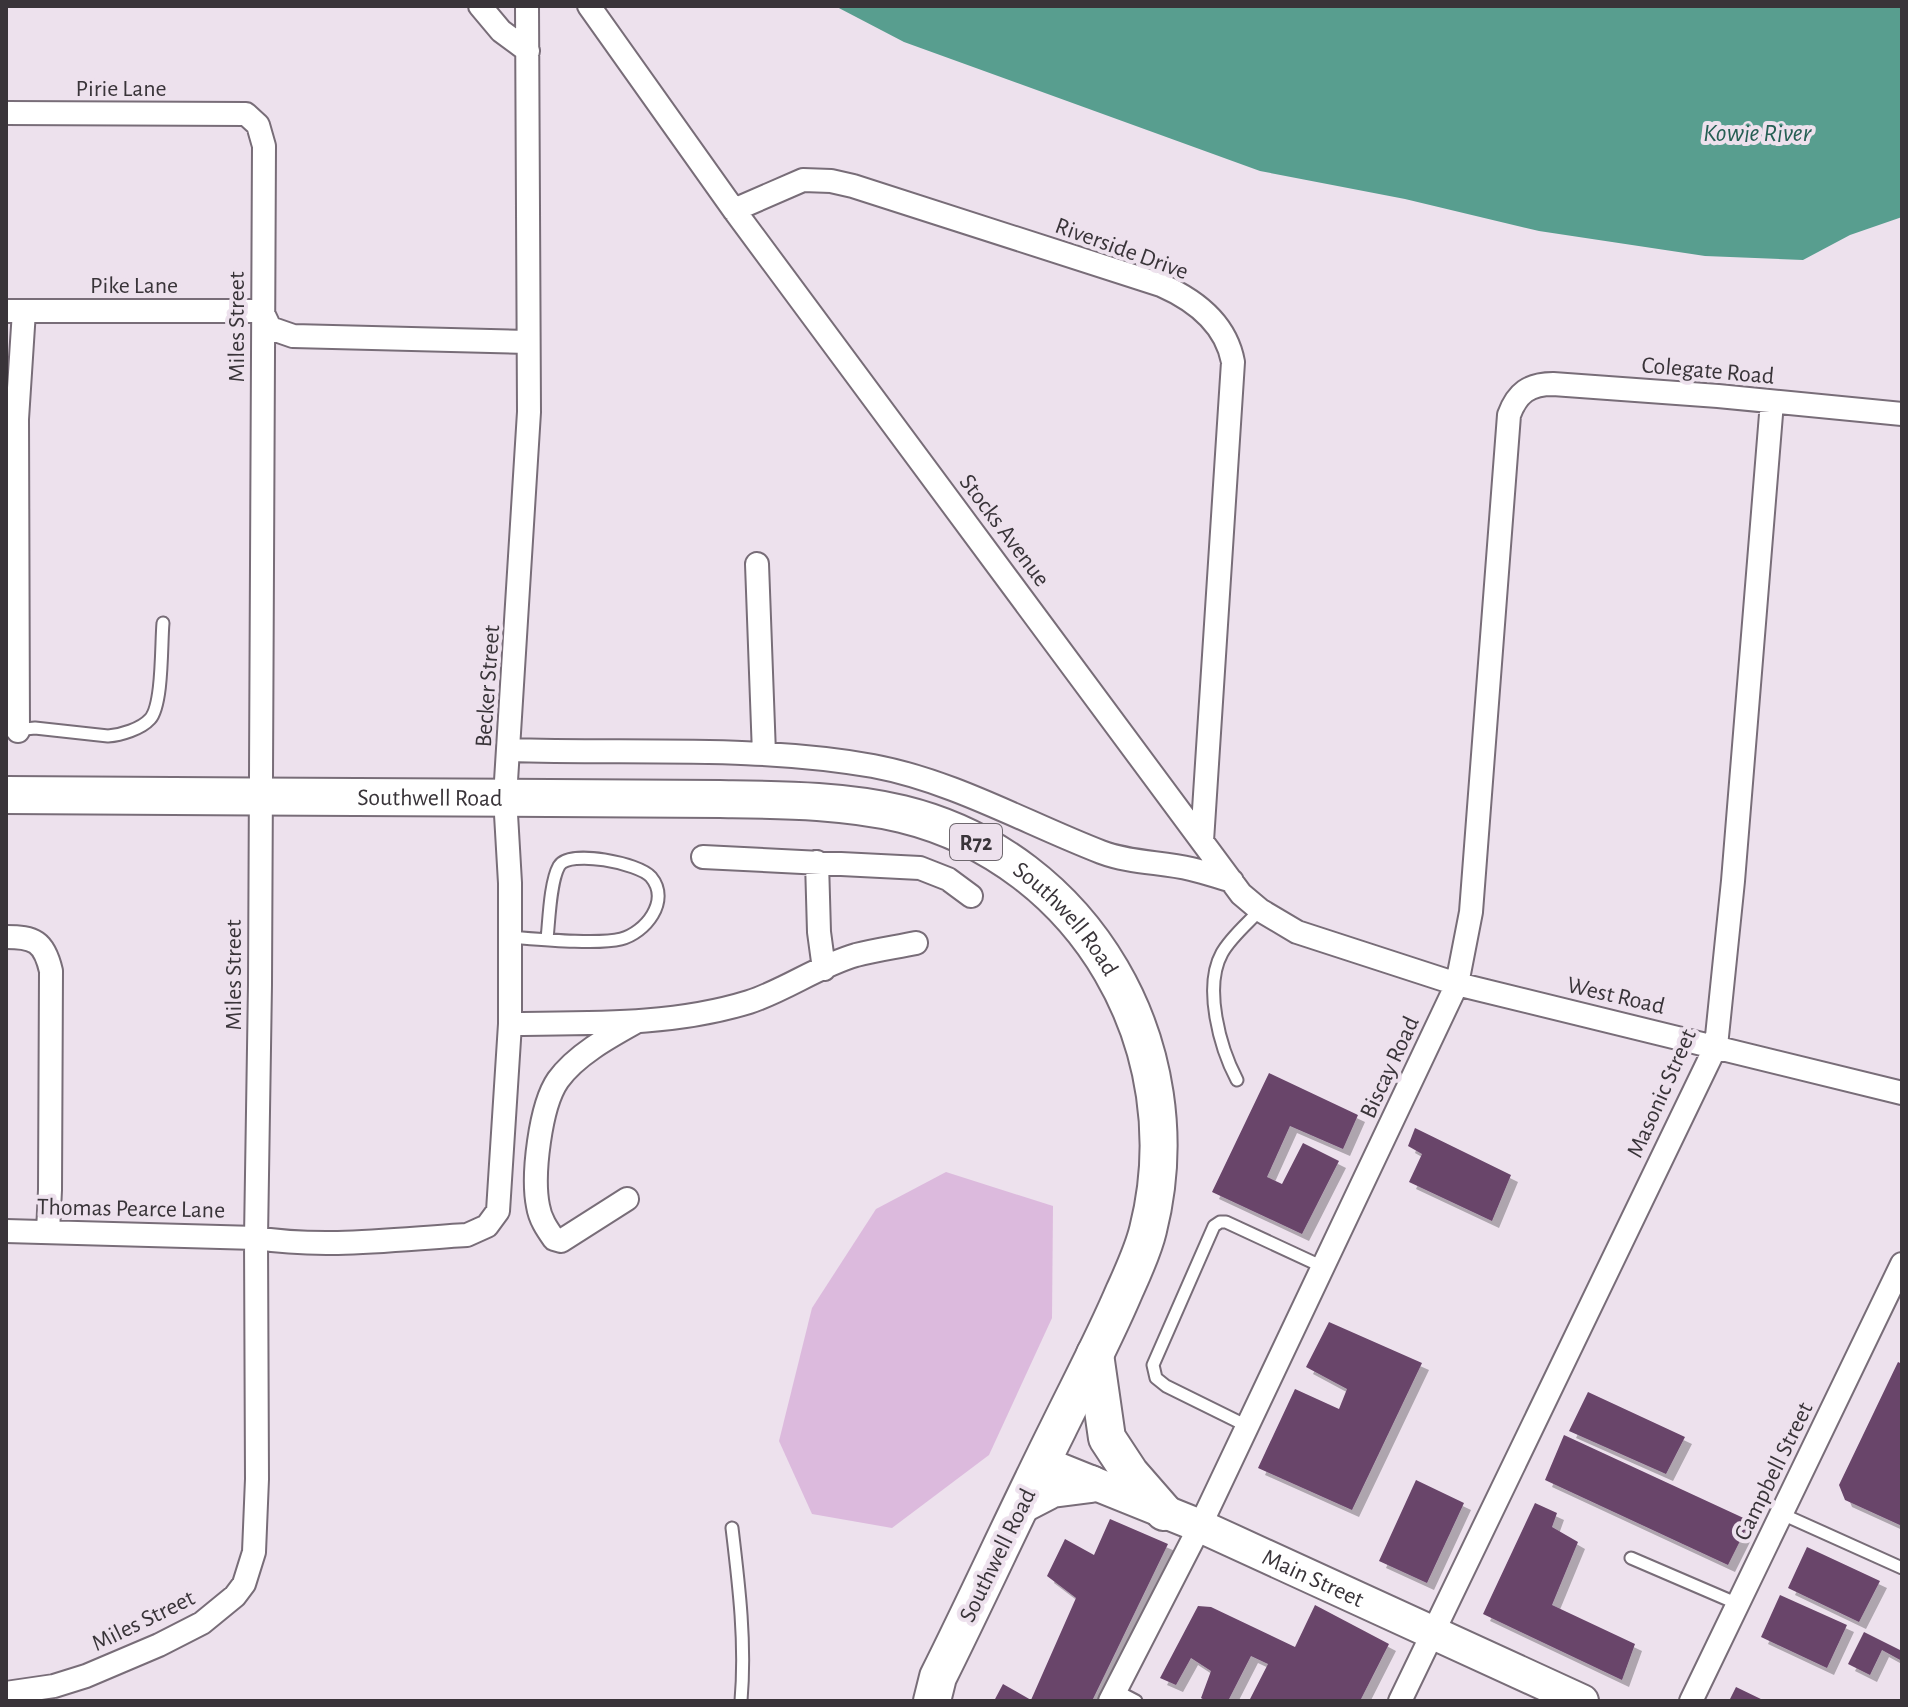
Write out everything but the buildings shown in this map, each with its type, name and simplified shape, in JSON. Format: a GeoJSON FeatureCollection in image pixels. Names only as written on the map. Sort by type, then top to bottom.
{"type":"FeatureCollection","features":[{"type":"Feature","properties":{"kind":"main road","name":"Southwell Road"},"geometry":{"type":"LineString","coordinates":[[6,795],[802,801],[903,814],[972,840],[1025,871],[1044,887],[1080,923],[1122,993],[1145,1047],[1158,1113],[1158,1171],[1148,1231],[1139,1257],[938,1677],[932,1701]]}},
{"type":"Feature","properties":{"kind":"main road"},"geometry":{"type":"LineString","coordinates":[[1095,1354],[1107,1438],[1130,1473],[1164,1512]]}},
{"type":"Feature","properties":{"kind":"main road"},"geometry":{"type":"LineString","coordinates":[[1023,1504],[1052,1489],[1091,1484]]}},
{"type":"Feature","properties":{"kind":"street"},"geometry":{"type":"LineString","coordinates":[[480,6],[501,31],[528,51]]}},
{"type":"Feature","properties":{"kind":"street","name":"Becker Street"},"geometry":{"type":"LineString","coordinates":[[256,1238],[316,1243],[467,1235],[487,1226],[500,1204],[510,1024],[505,797],[529,412],[527,6]]}},
{"type":"Feature","properties":{"kind":"street","name":"Stocks Avenue"},"geometry":{"type":"LineString","coordinates":[[589,6],[734,210],[1241,894],[1260,910],[1297,932],[1457,984]]}},
{"type":"Feature","properties":{"kind":"street","name":"Pirie Lane"},"geometry":{"type":"LineString","coordinates":[[6,113],[236,113]]}},
{"type":"Feature","properties":{"kind":"street","name":"Miles Street"},"geometry":{"type":"LineString","coordinates":[[6,1693],[54,1686],[159,1645],[202,1623],[227,1605],[244,1584],[254,1552],[264,146],[253,118],[236,113]]}},
{"type":"Feature","properties":{"kind":"street","name":"Riverside Drive"},"geometry":{"type":"LineString","coordinates":[[734,210],[803,180],[853,186],[1161,285],[1197,305],[1223,334],[1231,348],[1233,362],[1202,841]]}},
{"type":"Feature","properties":{"kind":"street"},"geometry":{"type":"LineString","coordinates":[[12,731],[12,525],[17,419],[15,311]]}},
{"type":"Feature","properties":{"kind":"street","name":"Pike Lane"},"geometry":{"type":"LineString","coordinates":[[15,311],[262,311]]}},
{"type":"Feature","properties":{"kind":"street"},"geometry":{"type":"LineString","coordinates":[[262,311],[270,328],[293,336],[528,342]]}},
{"type":"Feature","properties":{"kind":"street","name":"Colegate Road"},"geometry":{"type":"LineString","coordinates":[[1515,400],[1527,388],[1553,384],[1902,414]]}},
{"type":"Feature","properties":{"kind":"street","name":"Biscay Road"},"geometry":{"type":"LineString","coordinates":[[1113,1696],[1200,1526],[1457,984],[1471,912],[1509,415],[1515,400]]}},
{"type":"Feature","properties":{"kind":"street","name":"Masonic Street"},"geometry":{"type":"LineString","coordinates":[[1400,1701],[1716,1046],[1733,881],[1772,402]]}},
{"type":"Feature","properties":{"kind":"street"},"geometry":{"type":"LineString","coordinates":[[757,564],[764,754]]}},
{"type":"Feature","properties":{"kind":"street","name":"Southwell Road"},"geometry":{"type":"LineString","coordinates":[[509,750],[764,754],[822,758],[877,767],[928,781],[1102,852],[1128,860],[1192,869],[1232,881]]}},
{"type":"Feature","properties":{"kind":"street"},"geometry":{"type":"LineString","coordinates":[[703,857],[920,868],[948,879],[971,896]]}},
{"type":"Feature","properties":{"kind":"street"},"geometry":{"type":"LineString","coordinates":[[817,862],[819,932],[824,969]]}},
{"type":"Feature","properties":{"kind":"street"},"geometry":{"type":"LineString","coordinates":[[6,937],[28,937],[36,942],[44,949],[51,971],[48,1232]]}},
{"type":"Feature","properties":{"kind":"street"},"geometry":{"type":"LineString","coordinates":[[510,1024],[663,1019],[746,1003],[780,991],[857,955],[916,943]]}},
{"type":"Feature","properties":{"kind":"street","name":"West Road"},"geometry":{"type":"LineString","coordinates":[[1457,984],[1902,1093]]}},
{"type":"Feature","properties":{"kind":"street"},"geometry":{"type":"LineString","coordinates":[[627,1199],[561,1241],[554,1239],[542,1220],[537,1204],[539,1142],[550,1094],[557,1081],[572,1064],[637,1021]]}},
{"type":"Feature","properties":{"kind":"street","name":"Thomas Pearce Lane"},"geometry":{"type":"LineString","coordinates":[[6,1231],[256,1238]]}},
{"type":"Feature","properties":{"kind":"street","name":"Campbell Street"},"geometry":{"type":"LineString","coordinates":[[1691,1701],[1902,1264]]}},
{"type":"Feature","properties":{"kind":"street","name":"Main Street"},"geometry":{"type":"LineString","coordinates":[[1041,1462],[1200,1526],[1582,1701]]}},
{"type":"Feature","properties":{"kind":"lane"},"geometry":{"type":"LineString","coordinates":[[12,731],[35,728],[108,736],[119,735],[148,722],[157,700],[163,623]]}},
{"type":"Feature","properties":{"kind":"lane"},"geometry":{"type":"LineString","coordinates":[[510,937],[547,939],[616,940],[633,935],[653,915],[656,894],[652,878],[621,863],[573,858],[565,861],[557,873],[547,939]]}},
{"type":"Feature","properties":{"kind":"lane"},"geometry":{"type":"LineString","coordinates":[[1237,1080],[1224,1056],[1218,1035],[1215,1011],[1217,965],[1231,940],[1260,910]]}},
{"type":"Feature","properties":{"kind":"lane"},"geometry":{"type":"LineString","coordinates":[[1247,1426],[1166,1386],[1156,1378],[1153,1365],[1214,1226],[1226,1222],[1323,1267]]}},
{"type":"Feature","properties":{"kind":"lane"},"geometry":{"type":"LineString","coordinates":[[1782,1514],[1902,1568]]}},
{"type":"Feature","properties":{"kind":"lane"},"geometry":{"type":"LineString","coordinates":[[732,1528],[744,1670],[741,1701]]}},
{"type":"Feature","properties":{"kind":"lane"},"geometry":{"type":"LineString","coordinates":[[1631,1558],[1738,1604]]}},
{"type":"Feature","properties":{"kind":"lane"},"geometry":{"type":"LineString","coordinates":[[1113,1696],[1136,1701]]}},
{"type":"Feature","properties":{"kind":"shaded area"},"geometry":{"type":"Polygon","coordinates":[[[946,1172],[1053,1206],[1052,1318],[989,1455],[892,1528],[812,1514],[779,1441],[812,1308],[876,1209],[946,1172]]]}},
{"type":"Feature","properties":{"kind":"water","name":"Kowie River"},"geometry":{"type":"Polygon","coordinates":[[[835,6],[1902,6],[1902,217],[1850,235],[1803,260],[1705,256],[1539,231],[1405,199],[1260,171],[904,42],[835,6]]]}}]}
